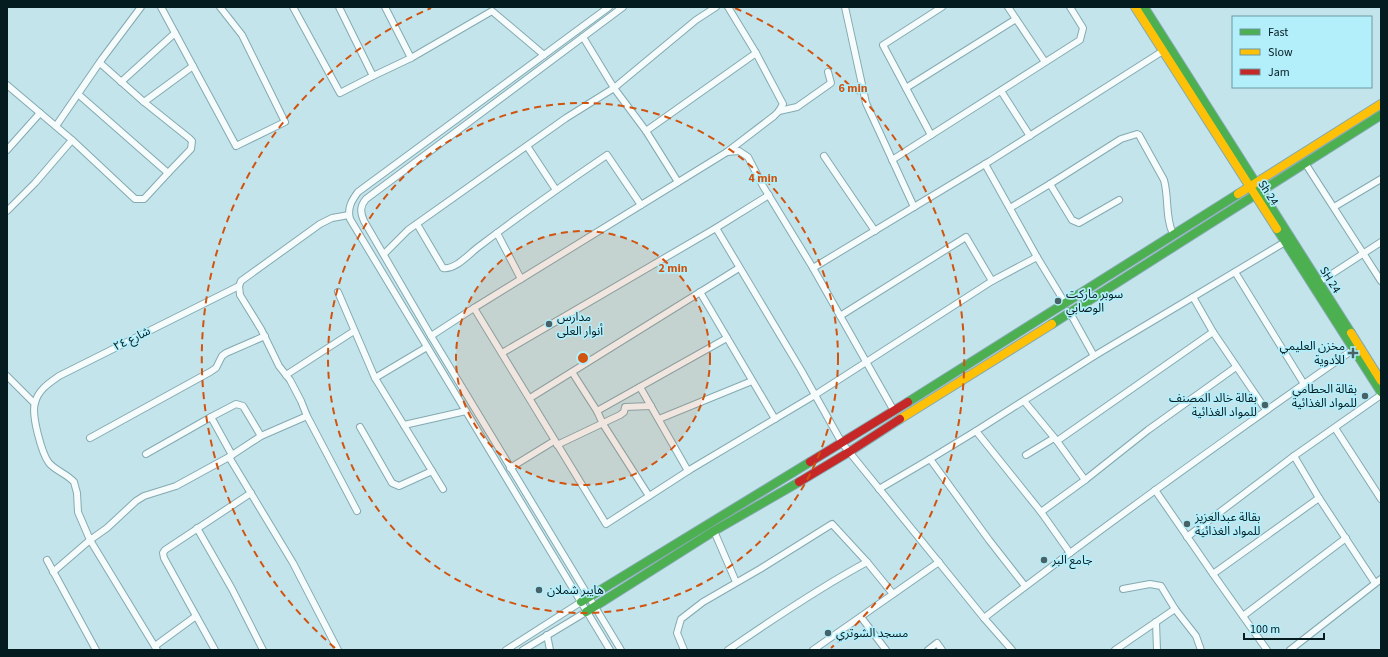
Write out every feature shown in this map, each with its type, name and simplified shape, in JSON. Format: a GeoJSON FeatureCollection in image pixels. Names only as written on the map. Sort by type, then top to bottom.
{"type":"FeatureCollection","features":[{"type":"Feature","properties":{"kind":"street"},"geometry":{"type":"LineString","coordinates":[[56,126],[141,7]]}},
{"type":"Feature","properties":{"kind":"street"},"geometry":{"type":"LineString","coordinates":[[161,7],[236,146],[285,122],[242,35],[220,7]]}},
{"type":"Feature","properties":{"kind":"street"},"geometry":{"type":"LineString","coordinates":[[293,7],[340,93],[411,58],[492,11],[544,55]]}},
{"type":"Feature","properties":{"kind":"street"},"geometry":{"type":"LineString","coordinates":[[339,7],[372,76]]}},
{"type":"Feature","properties":{"kind":"street"},"geometry":{"type":"LineString","coordinates":[[386,7],[411,58]]}},
{"type":"Feature","properties":{"kind":"street"},"geometry":{"type":"LineString","coordinates":[[621,650],[431,336],[361,215],[361,208],[366,199],[623,7]]}},
{"type":"Feature","properties":{"kind":"street"},"geometry":{"type":"LineString","coordinates":[[384,254],[408,230],[566,118],[614,88],[696,20],[716,7]]}},
{"type":"Feature","properties":{"kind":"street"},"geometry":{"type":"LineString","coordinates":[[431,336],[727,152],[779,111],[783,104],[756,53],[728,7]]}},
{"type":"Feature","properties":{"kind":"street"},"geometry":{"type":"LineString","coordinates":[[845,7],[866,103],[914,207]]}},
{"type":"Feature","properties":{"kind":"street"},"geometry":{"type":"LineString","coordinates":[[931,135],[883,45],[942,7]]}},
{"type":"Feature","properties":{"kind":"street"},"geometry":{"type":"LineString","coordinates":[[1008,7],[1045,62]]}},
{"type":"Feature","properties":{"kind":"street"},"geometry":{"type":"LineString","coordinates":[[892,160],[1080,40],[1082,28],[1070,7]]}},
{"type":"Feature","properties":{"kind":"street","name":"Sh 24"},"geometry":{"type":"LineString","coordinates":[[1135,7],[1166,49],[1258,193],[1285,242],[1354,349],[1381,394]]}},
{"type":"Feature","properties":{"kind":"street","name":"Sh 24"},"geometry":{"type":"LineString","coordinates":[[1144,7],[1166,49]]}},
{"type":"Feature","properties":{"kind":"street"},"geometry":{"type":"LineString","coordinates":[[608,18],[606,8],[358,192],[350,204],[349,215],[610,650]]}},
{"type":"Feature","properties":{"kind":"street"},"geometry":{"type":"LineString","coordinates":[[906,88],[1016,19]]}},
{"type":"Feature","properties":{"kind":"street"},"geometry":{"type":"LineString","coordinates":[[122,82],[175,33]]}},
{"type":"Feature","properties":{"kind":"street"},"geometry":{"type":"LineString","coordinates":[[583,37],[614,88],[646,131],[678,182]]}},
{"type":"Feature","properties":{"kind":"street"},"geometry":{"type":"LineString","coordinates":[[813,268],[985,164],[1166,49]]}},
{"type":"Feature","properties":{"kind":"street"},"geometry":{"type":"LineString","coordinates":[[646,131],[756,53]]}},
{"type":"Feature","properties":{"kind":"street"},"geometry":{"type":"LineString","coordinates":[[8,88],[56,126],[135,199],[144,199],[191,149],[192,141],[144,102],[100,63]]}},
{"type":"Feature","properties":{"kind":"street"},"geometry":{"type":"LineString","coordinates":[[144,102],[193,66]]}},
{"type":"Feature","properties":{"kind":"street"},"geometry":{"type":"LineString","coordinates":[[779,111],[797,107],[831,83],[828,72]]}},
{"type":"Feature","properties":{"kind":"street"},"geometry":{"type":"LineString","coordinates":[[1001,91],[1030,136]]}},
{"type":"Feature","properties":{"kind":"street"},"geometry":{"type":"LineString","coordinates":[[78,94],[168,172]]}},
{"type":"Feature","properties":{"kind":"street"},"geometry":{"type":"LineString","coordinates":[[506,650],[589,597],[842,443],[1381,104]]}},
{"type":"Feature","properties":{"kind":"street"},"geometry":{"type":"LineString","coordinates":[[7,150],[40,113]]}},
{"type":"Feature","properties":{"kind":"street"},"geometry":{"type":"LineString","coordinates":[[523,650],[714,531],[849,452],[1381,115]]}},
{"type":"Feature","properties":{"kind":"street"},"geometry":{"type":"LineString","coordinates":[[1010,208],[1103,152],[1121,139],[1137,134],[1139,135],[1164,180],[1166,186],[1169,226],[1173,234]]}},
{"type":"Feature","properties":{"kind":"street"},"geometry":{"type":"LineString","coordinates":[[7,211],[35,183],[72,140]]}},
{"type":"Feature","properties":{"kind":"street"},"geometry":{"type":"LineString","coordinates":[[527,146],[556,190]]}},
{"type":"Feature","properties":{"kind":"street"},"geometry":{"type":"LineString","coordinates":[[727,152],[739,151],[748,157],[894,410]]}},
{"type":"Feature","properties":{"kind":"street"},"geometry":{"type":"LineString","coordinates":[[417,224],[443,268],[455,265],[556,190],[607,155],[640,205]]}},
{"type":"Feature","properties":{"kind":"street"},"geometry":{"type":"LineString","coordinates":[[824,156],[875,230]]}},
{"type":"Feature","properties":{"kind":"street"},"geometry":{"type":"LineString","coordinates":[[1305,163],[1381,281]]}},
{"type":"Feature","properties":{"kind":"street"},"geometry":{"type":"LineString","coordinates":[[985,164],[1036,257],[1065,303]]}},
{"type":"Feature","properties":{"kind":"street"},"geometry":{"type":"LineString","coordinates":[[1334,207],[1381,179]]}},
{"type":"Feature","properties":{"kind":"street"},"geometry":{"type":"LineString","coordinates":[[1050,184],[1072,220],[1076,222],[1080,222],[1119,200]]}},
{"type":"Feature","properties":{"kind":"street","name":"SH 24"},"geometry":{"type":"LineString","coordinates":[[1258,193],[1381,381]]}},
{"type":"Feature","properties":{"kind":"street"},"geometry":{"type":"LineString","coordinates":[[502,353],[716,228],[769,195]]}},
{"type":"Feature","properties":{"kind":"street","name":"شارع ٢٤"},"geometry":{"type":"LineString","coordinates":[[34,403],[43,388],[59,376],[239,286],[241,281],[320,224],[332,218],[349,215]]}},
{"type":"Feature","properties":{"kind":"street"},"geometry":{"type":"LineString","coordinates":[[716,228],[842,443],[984,618],[1012,650]]}},
{"type":"Feature","properties":{"kind":"street"},"geometry":{"type":"LineString","coordinates":[[497,233],[521,279]]}},
{"type":"Feature","properties":{"kind":"street"},"geometry":{"type":"LineString","coordinates":[[840,316],[966,237],[992,281]]}},
{"type":"Feature","properties":{"kind":"street"},"geometry":{"type":"LineString","coordinates":[[880,489],[976,431],[1094,356],[1285,242]]}},
{"type":"Feature","properties":{"kind":"street"},"geometry":{"type":"LineString","coordinates":[[1318,283],[1381,242]]}},
{"type":"Feature","properties":{"kind":"street"},"geometry":{"type":"LineString","coordinates":[[474,308],[530,398],[555,443],[606,524],[688,471],[815,395],[992,281],[1036,257]]}},
{"type":"Feature","properties":{"kind":"street"},"geometry":{"type":"LineString","coordinates":[[530,398],[739,268]]}},
{"type":"Feature","properties":{"kind":"street"},"geometry":{"type":"LineString","coordinates":[[1235,272],[1304,384]]}},
{"type":"Feature","properties":{"kind":"street"},"geometry":{"type":"LineString","coordinates":[[239,286],[240,295],[265,336],[279,366],[301,401],[307,416],[357,511]]}},
{"type":"Feature","properties":{"kind":"street"},"geometry":{"type":"LineString","coordinates":[[338,292],[376,378],[443,489]]}},
{"type":"Feature","properties":{"kind":"street"},"geometry":{"type":"LineString","coordinates":[[700,292],[775,419]]}},
{"type":"Feature","properties":{"kind":"street"},"geometry":{"type":"LineString","coordinates":[[1193,297],[1213,332],[1266,410]]}},
{"type":"Feature","properties":{"kind":"street"},"geometry":{"type":"LineString","coordinates":[[1070,311],[1094,356]]}},
{"type":"Feature","properties":{"kind":"street"},"geometry":{"type":"LineString","coordinates":[[286,375],[354,331]]}},
{"type":"Feature","properties":{"kind":"street"},"geometry":{"type":"LineString","coordinates":[[1026,456],[1056,439],[1213,332]]}},
{"type":"Feature","properties":{"kind":"street"},"geometry":{"type":"LineString","coordinates":[[90,438],[210,372],[216,368],[222,356],[226,353],[265,336]]}},
{"type":"Feature","properties":{"kind":"street"},"geometry":{"type":"LineString","coordinates":[[597,411],[727,338]]}},
{"type":"Feature","properties":{"kind":"street"},"geometry":{"type":"LineString","coordinates":[[376,378],[427,347]]}},
{"type":"Feature","properties":{"kind":"street"},"geometry":{"type":"LineString","coordinates":[[984,618],[1024,586],[1155,490],[1354,349]]}},
{"type":"Feature","properties":{"kind":"street"},"geometry":{"type":"LineString","coordinates":[[1041,512],[1085,480],[1148,430],[1236,367]]}},
{"type":"Feature","properties":{"kind":"street"},"geometry":{"type":"LineString","coordinates":[[572,372],[649,496]]}},
{"type":"Feature","properties":{"kind":"street"},"geometry":{"type":"LineString","coordinates":[[7,376],[34,403],[38,434],[45,457],[54,468],[74,482],[77,493],[78,512],[90,540],[156,648],[196,616]]}},
{"type":"Feature","properties":{"kind":"street"},"geometry":{"type":"LineString","coordinates":[[659,419],[752,381]]}},
{"type":"Feature","properties":{"kind":"street"},"geometry":{"type":"LineString","coordinates":[[640,387],[688,471]]}},
{"type":"Feature","properties":{"kind":"street"},"geometry":{"type":"LineString","coordinates":[[1187,537],[1294,456],[1381,394]]}},
{"type":"Feature","properties":{"kind":"street"},"geometry":{"type":"LineString","coordinates":[[1024,401],[1056,439],[1085,480]]}},
{"type":"Feature","properties":{"kind":"street"},"geometry":{"type":"LineString","coordinates":[[146,454],[236,404],[243,406],[261,436]]}},
{"type":"Feature","properties":{"kind":"street"},"geometry":{"type":"LineString","coordinates":[[510,468],[555,443],[603,424],[624,412],[625,407],[651,406]]}},
{"type":"Feature","properties":{"kind":"street"},"geometry":{"type":"LineString","coordinates":[[404,425],[466,411]]}},
{"type":"Feature","properties":{"kind":"street"},"geometry":{"type":"LineString","coordinates":[[53,572],[90,540],[107,528],[136,501],[144,496],[176,486],[231,456],[261,436],[307,416]]}},
{"type":"Feature","properties":{"kind":"street"},"geometry":{"type":"LineString","coordinates":[[211,417],[251,493],[293,563],[338,650]]}},
{"type":"Feature","properties":{"kind":"street"},"geometry":{"type":"LineString","coordinates":[[360,427],[392,484],[399,486],[432,471]]}},
{"type":"Feature","properties":{"kind":"street"},"geometry":{"type":"LineString","coordinates":[[1335,428],[1381,500]]}},
{"type":"Feature","properties":{"kind":"street"},"geometry":{"type":"LineString","coordinates":[[976,431],[1041,512],[1070,553]]}},
{"type":"Feature","properties":{"kind":"street"},"geometry":{"type":"LineString","coordinates":[[1294,456],[1319,498],[1375,583]]}},
{"type":"Feature","properties":{"kind":"street"},"geometry":{"type":"LineString","coordinates":[[930,459],[1024,586]]}},
{"type":"Feature","properties":{"kind":"street"},"geometry":{"type":"LineString","coordinates":[[1155,490],[1212,574],[1267,650]]}},
{"type":"Feature","properties":{"kind":"street"},"geometry":{"type":"LineString","coordinates":[[214,650],[164,558],[163,553],[164,550],[251,493]]}},
{"type":"Feature","properties":{"kind":"street"},"geometry":{"type":"LineString","coordinates":[[1212,574],[1319,498]]}},
{"type":"Feature","properties":{"kind":"street"},"geometry":{"type":"LineString","coordinates":[[684,650],[677,633],[682,619],[703,602],[832,524],[867,562],[893,594]]}},
{"type":"Feature","properties":{"kind":"street"},"geometry":{"type":"LineString","coordinates":[[197,528],[246,616],[263,650]]}},
{"type":"Feature","properties":{"kind":"street"},"geometry":{"type":"LineString","coordinates":[[714,531],[736,582]]}},
{"type":"Feature","properties":{"kind":"street"},"geometry":{"type":"LineString","coordinates":[[1243,616],[1346,538]]}},
{"type":"Feature","properties":{"kind":"street"},"geometry":{"type":"LineString","coordinates":[[47,560],[96,650]]}},
{"type":"Feature","properties":{"kind":"street"},"geometry":{"type":"LineString","coordinates":[[728,650],[773,619],[867,562]]}},
{"type":"Feature","properties":{"kind":"street"},"geometry":{"type":"LineString","coordinates":[[813,650],[820,648],[939,562]]}},
{"type":"Feature","properties":{"kind":"street"},"geometry":{"type":"LineString","coordinates":[[1290,650],[1381,579]]}},
{"type":"Feature","properties":{"kind":"street"},"geometry":{"type":"LineString","coordinates":[[1123,589],[1150,584],[1161,586],[1196,636],[1201,650]]}},
{"type":"Feature","properties":{"kind":"street"},"geometry":{"type":"LineString","coordinates":[[1115,650],[1176,609]]}},
{"type":"Feature","properties":{"kind":"street"},"geometry":{"type":"LineString","coordinates":[[861,617],[886,650]]}},
{"type":"Feature","properties":{"kind":"street"},"geometry":{"type":"LineString","coordinates":[[1156,622],[1157,650]]}},
{"type":"Feature","properties":{"kind":"street"},"geometry":{"type":"LineString","coordinates":[[547,635],[550,650]]}},
{"type":"Feature","properties":{"kind":"street"},"geometry":{"type":"LineString","coordinates":[[928,650],[937,643],[942,650]]}},
{"type":"Feature","properties":{"kind":"traffic: fast"},"geometry":{"type":"LineString","coordinates":[[1144,7],[1351,333]]}},
{"type":"Feature","properties":{"kind":"traffic: fast"},"geometry":{"type":"LineString","coordinates":[[1052,324],[1381,115]]}},
{"type":"Feature","properties":{"kind":"traffic: fast"},"geometry":{"type":"LineString","coordinates":[[908,402],[1238,194]]}},
{"type":"Feature","properties":{"kind":"traffic: fast"},"geometry":{"type":"LineString","coordinates":[[1277,229],[1381,392]]}},
{"type":"Feature","properties":{"kind":"traffic: fast"},"geometry":{"type":"LineString","coordinates":[[581,602],[810,462]]}},
{"type":"Feature","properties":{"kind":"traffic: fast"},"geometry":{"type":"LineString","coordinates":[[586,612],[714,531],[799,482]]}},
{"type":"Feature","properties":{"kind":"traffic: slow"},"geometry":{"type":"LineString","coordinates":[[1135,7],[1277,229]]}},
{"type":"Feature","properties":{"kind":"traffic: slow"},"geometry":{"type":"LineString","coordinates":[[1238,194],[1381,104]]}},
{"type":"Feature","properties":{"kind":"traffic: slow"},"geometry":{"type":"LineString","coordinates":[[900,419],[1052,324]]}},
{"type":"Feature","properties":{"kind":"traffic: slow"},"geometry":{"type":"LineString","coordinates":[[1351,333],[1381,381]]}},
{"type":"Feature","properties":{"kind":"traffic: jam"},"geometry":{"type":"LineString","coordinates":[[810,462],[908,402]]}},
{"type":"Feature","properties":{"kind":"traffic: jam"},"geometry":{"type":"LineString","coordinates":[[799,482],[900,419]]}},
{"type":"Feature","properties":{"kind":"place","name":"سوبر ماركت الوصابي"},"geometry":{"type":"Point","coordinates":[1058,301]}},
{"type":"Feature","properties":{"kind":"place","name":"مدارس أنوار العلى"},"geometry":{"type":"Point","coordinates":[549,324]}},
{"type":"Feature","properties":{"kind":"place","name":"مخزن العليمي للأدوية"},"geometry":{"type":"Point","coordinates":[1353,353]}},
{"type":"Feature","properties":{"kind":"place","name":"بقالة الحطامي للمواد الغذائية"},"geometry":{"type":"Point","coordinates":[1365,396]}},
{"type":"Feature","properties":{"kind":"place","name":"بقالة خالد المصنف للمواد الغذائية"},"geometry":{"type":"Point","coordinates":[1265,405]}},
{"type":"Feature","properties":{"kind":"place","name":"بقالة عبدالعزيز للمواد الغذائية"},"geometry":{"type":"Point","coordinates":[1187,524]}},
{"type":"Feature","properties":{"kind":"place","name":"جامع البر"},"geometry":{"type":"Point","coordinates":[1044,560]}},
{"type":"Feature","properties":{"kind":"place","name":"هايبر شملان"},"geometry":{"type":"Point","coordinates":[539,590]}},
{"type":"Feature","properties":{"kind":"place","name":"مسجد الشوتري"},"geometry":{"type":"Point","coordinates":[828,633]}}]}
